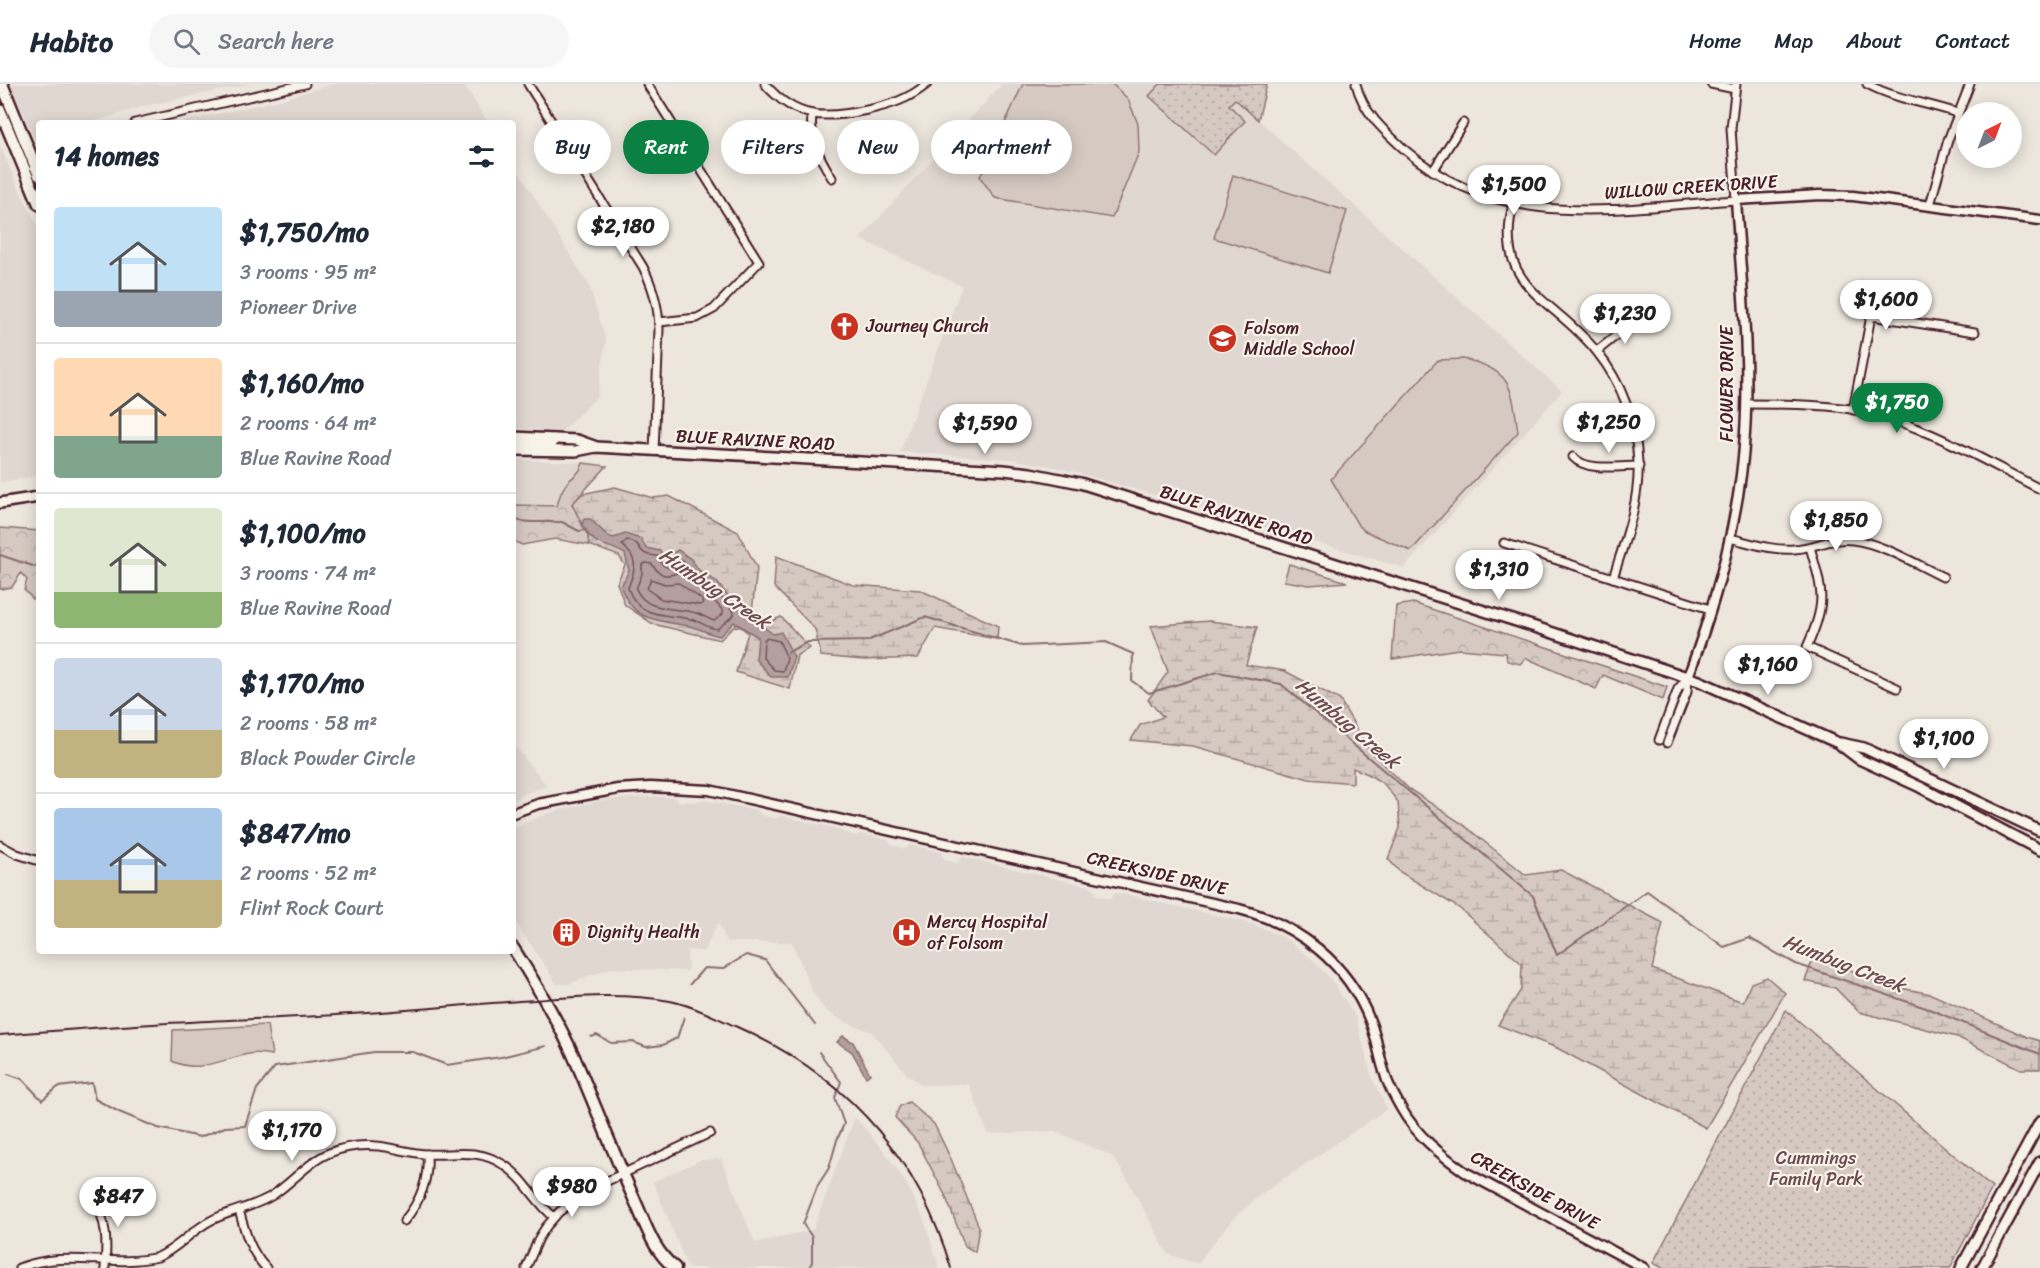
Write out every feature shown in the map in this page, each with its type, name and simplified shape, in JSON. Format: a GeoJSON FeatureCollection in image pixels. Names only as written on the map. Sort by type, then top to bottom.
{"type":"FeatureCollection","features":[{"type":"Feature","properties":{"kind":"main road"},"geometry":{"type":"LineString","coordinates":[[2,84],[34,167]]}},
{"type":"Feature","properties":{"kind":"main road"},"geometry":{"type":"LineString","coordinates":[[0,110],[34,167]]}},
{"type":"Feature","properties":{"kind":"main road","name":"BLUE RAVINE ROAD"},"geometry":{"type":"LineString","coordinates":[[516,437],[577,440],[596,447]]}},
{"type":"Feature","properties":{"kind":"main road"},"geometry":{"type":"LineString","coordinates":[[516,444],[551,445],[554,439]]}},
{"type":"Feature","properties":{"kind":"main road","name":"BLUE RAVINE ROAD"},"geometry":{"type":"LineString","coordinates":[[516,450],[576,451],[596,447],[1004,470],[1062,478],[1535,627],[1713,686],[1838,743],[1860,759],[1920,787],[2040,850]]}},
{"type":"Feature","properties":{"kind":"main road"},"geometry":{"type":"LineString","coordinates":[[0,503],[36,497]]}},
{"type":"Feature","properties":{"kind":"main road","name":"BLUE RAVINE ROAD"},"geometry":{"type":"LineString","coordinates":[[1838,743],[1864,748],[2040,831]]}},
{"type":"Feature","properties":{"kind":"main road"},"geometry":{"type":"LineString","coordinates":[[516,953],[558,1022],[663,1263],[675,1268]]}},
{"type":"Feature","properties":{"kind":"main road"},"geometry":{"type":"LineString","coordinates":[[1960,1268],[2040,1122]]}},
{"type":"Feature","properties":{"kind":"main road"},"geometry":{"type":"LineString","coordinates":[[1983,1268],[2040,1162]]}},
{"type":"Feature","properties":{"kind":"street"},"geometry":{"type":"LineString","coordinates":[[148,120],[305,84]]}},
{"type":"Feature","properties":{"kind":"street"},"geometry":{"type":"LineString","coordinates":[[528,84],[643,267],[653,290],[659,322],[654,451]]}},
{"type":"Feature","properties":{"kind":"street"},"geometry":{"type":"LineString","coordinates":[[647,84],[759,262],[714,309],[697,318],[659,322]]}},
{"type":"Feature","properties":{"kind":"street"},"geometry":{"type":"LineString","coordinates":[[765,84],[790,106],[812,114],[839,116],[890,105],[908,98],[927,84]]}},
{"type":"Feature","properties":{"kind":"street","name":"WILLOW CREEK DRIVE"},"geometry":{"type":"LineString","coordinates":[[1356,84],[1362,101],[1373,119],[1411,155],[1433,171],[1466,188],[1513,204],[1549,210],[1576,211],[1820,195],[1852,196],[2040,220]]}},
{"type":"Feature","properties":{"kind":"street"},"geometry":{"type":"LineString","coordinates":[[1711,84],[1735,87]]}},
{"type":"Feature","properties":{"kind":"street"},"geometry":{"type":"LineString","coordinates":[[1867,84],[1891,96],[1956,113]]}},
{"type":"Feature","properties":{"kind":"street"},"geometry":{"type":"LineString","coordinates":[[1962,102],[1970,84]]}},
{"type":"Feature","properties":{"kind":"street","name":"FLOWER DRIVE"},"geometry":{"type":"LineString","coordinates":[[1667,743],[1686,692],[1688,677],[1730,538],[1742,469],[1747,404],[1731,128],[1735,87]]}},
{"type":"Feature","properties":{"kind":"street"},"geometry":{"type":"LineString","coordinates":[[812,114],[812,135],[815,148],[832,178]]}},
{"type":"Feature","properties":{"kind":"street"},"geometry":{"type":"LineString","coordinates":[[1930,205],[1956,116]]}},
{"type":"Feature","properties":{"kind":"street"},"geometry":{"type":"LineString","coordinates":[[1433,171],[1463,123]]}},
{"type":"Feature","properties":{"kind":"street"},"geometry":{"type":"LineString","coordinates":[[1513,204],[1508,226],[1508,241],[1517,271],[1532,290],[1597,351],[1618,383],[1626,401],[1636,439],[1639,466],[1635,503],[1613,578]]}},
{"type":"Feature","properties":{"kind":"street"},"geometry":{"type":"LineString","coordinates":[[1853,410],[1870,316],[1975,332]]}},
{"type":"Feature","properties":{"kind":"street"},"geometry":{"type":"LineString","coordinates":[[1597,351],[1637,319]]}},
{"type":"Feature","properties":{"kind":"street"},"geometry":{"type":"LineString","coordinates":[[1747,404],[1810,405],[1853,410],[1899,422],[1926,432],[2040,489]]}},
{"type":"Feature","properties":{"kind":"street"},"geometry":{"type":"LineString","coordinates":[[1573,457],[1587,466],[1639,466]]}},
{"type":"Feature","properties":{"kind":"street"},"geometry":{"type":"LineString","coordinates":[[1730,538],[1780,549],[1796,549],[1831,540],[1847,539],[1863,542],[1943,577]]}},
{"type":"Feature","properties":{"kind":"street"},"geometry":{"type":"LineString","coordinates":[[1504,543],[1710,609]]}},
{"type":"Feature","properties":{"kind":"street"},"geometry":{"type":"LineString","coordinates":[[1810,546],[1819,579],[1821,601],[1817,625],[1807,647],[1897,688]]}},
{"type":"Feature","properties":{"kind":"street","name":"FLOWER DRIVE"},"geometry":{"type":"LineString","coordinates":[[1659,740],[1678,689],[1688,677]]}},
{"type":"Feature","properties":{"kind":"street","name":"CREEKSIDE DRIVE"},"geometry":{"type":"LineString","coordinates":[[516,812],[538,804],[618,789],[650,787],[709,790],[1229,906],[1263,916],[1293,930],[1319,949],[1350,983],[1370,1021],[1385,1075],[1393,1092],[1407,1118],[1425,1140],[1465,1172],[1644,1268]]}},
{"type":"Feature","properties":{"kind":"street"},"geometry":{"type":"LineString","coordinates":[[0,845],[36,860]]}},
{"type":"Feature","properties":{"kind":"street"},"geometry":{"type":"LineString","coordinates":[[526,1268],[539,1238],[554,1217],[590,1189],[710,1133]]}},
{"type":"Feature","properties":{"kind":"street"},"geometry":{"type":"LineString","coordinates":[[19,1268],[52,1260],[105,1267],[158,1257],[209,1222],[253,1206],[274,1194],[319,1157],[345,1147],[373,1145],[427,1154],[480,1155],[502,1164],[520,1178],[554,1217]]}},
{"type":"Feature","properties":{"kind":"street"},"geometry":{"type":"LineString","coordinates":[[404,1221],[422,1192],[427,1154]]}},
{"type":"Feature","properties":{"kind":"street"},"geometry":{"type":"LineString","coordinates":[[94,1198],[103,1216],[106,1231],[105,1267]]}},
{"type":"Feature","properties":{"kind":"street"},"geometry":{"type":"LineString","coordinates":[[239,1210],[253,1252],[266,1268]]}},
{"type":"Feature","properties":{"kind":"shaded area"},"geometry":{"type":"Polygon","coordinates":[[[10,84],[252,84],[144,106],[99,120],[36,120],[36,140],[10,84]]]}},
{"type":"Feature","properties":{"kind":"shaded area"},"geometry":{"type":"Polygon","coordinates":[[[333,84],[464,84],[486,120],[190,120],[280,100],[333,84]]]}},
{"type":"Feature","properties":{"kind":"shaded area","name":"Folsom Middle School"},"geometry":{"type":"Polygon","coordinates":[[[1002,84],[1218,84],[1562,391],[1404,568],[1065,469],[1012,459],[900,452],[962,286],[860,239],[931,162],[931,174],[1072,174],[1072,120],[969,120],[1002,84]]]}},
{"type":"Feature","properties":{"kind":"shaded area"},"geometry":{"type":"Polygon","coordinates":[[[0,146],[36,223],[36,476],[0,482],[0,146]]]}},
{"type":"Feature","properties":{"kind":"shaded area"},"geometry":{"type":"Polygon","coordinates":[[[516,168],[589,285],[606,341],[597,397],[561,432],[516,428],[516,168]]]}},
{"type":"Feature","properties":{"kind":"shaded area"},"geometry":{"type":"Polygon","coordinates":[[[516,459],[583,463],[580,472],[568,481],[558,506],[516,505],[516,459]]]}},
{"type":"Feature","properties":{"kind":"shaded area"},"geometry":{"type":"Polygon","coordinates":[[[516,748],[547,786],[523,794],[516,799],[516,748]]]}},
{"type":"Feature","properties":{"kind":"shaded area"},"geometry":{"type":"Polygon","coordinates":[[[673,797],[679,801],[701,800],[757,810],[761,815],[776,819],[781,816],[839,829],[856,836],[861,834],[888,840],[892,845],[906,849],[909,845],[941,852],[944,859],[957,863],[963,857],[1092,887],[1097,896],[1111,899],[1113,894],[1118,893],[1249,923],[1282,936],[1313,960],[1333,982],[1356,1018],[1372,1078],[1387,1109],[1261,1194],[1234,1218],[1198,1264],[1168,1254],[1112,1156],[1055,1131],[988,1134],[969,1084],[922,1085],[907,1074],[872,1032],[843,1021],[825,1010],[813,993],[792,942],[727,942],[718,922],[704,951],[687,950],[688,971],[610,968],[568,984],[557,984],[516,922],[516,827],[546,814],[604,800],[673,797]]]}},
{"type":"Feature","properties":{"kind":"shaded area"},"geometry":{"type":"Polygon","coordinates":[[[855,1117],[887,1155],[906,1183],[924,1220],[939,1268],[688,1268],[653,1182],[701,1160],[721,1159],[755,1243],[813,1230],[855,1117]]]}},
{"type":"Feature","properties":{"kind":"green space"},"geometry":{"type":"Polygon","coordinates":[[[1023,84],[1112,84],[1128,99],[1138,124],[1139,152],[1112,218],[995,198],[980,177],[981,174],[1072,174],[1072,120],[1006,120],[1023,84]]]}},
{"type":"Feature","properties":{"kind":"green space"},"geometry":{"type":"Polygon","coordinates":[[[1160,84],[1267,84],[1258,120],[1235,99],[1229,105],[1245,121],[1214,155],[1149,96],[1160,84]]]}},
{"type":"Feature","properties":{"kind":"green space"},"geometry":{"type":"Polygon","coordinates":[[[1233,175],[1347,211],[1328,273],[1214,238],[1233,175]]]}},
{"type":"Feature","properties":{"kind":"green space"},"geometry":{"type":"Polygon","coordinates":[[[1463,359],[1491,368],[1507,383],[1514,403],[1518,432],[1411,551],[1365,531],[1358,525],[1331,479],[1438,360],[1463,359]]]}},
{"type":"Feature","properties":{"kind":"green space"},"geometry":{"type":"Polygon","coordinates":[[[583,463],[607,466],[572,504],[588,536],[589,545],[555,539],[522,545],[516,542],[516,505],[557,506],[563,488],[583,463]]]}},
{"type":"Feature","properties":{"kind":"green space"},"geometry":{"type":"Polygon","coordinates":[[[615,487],[653,498],[669,496],[738,532],[757,568],[752,612],[765,624],[781,617],[810,648],[797,655],[790,689],[736,672],[748,633],[741,627],[734,626],[720,640],[653,624],[625,605],[617,583],[625,565],[619,556],[589,545],[588,536],[572,504],[582,494],[615,487]]]}},
{"type":"Feature","properties":{"kind":"green space"},"geometry":{"type":"Polygon","coordinates":[[[0,528],[36,531],[36,602],[24,590],[27,580],[21,573],[12,587],[0,589],[0,528]]]}},
{"type":"Feature","properties":{"kind":"green space"},"geometry":{"type":"Polygon","coordinates":[[[776,556],[853,585],[920,590],[998,626],[997,639],[935,628],[918,658],[863,660],[821,656],[815,629],[774,587],[776,556]]]}},
{"type":"Feature","properties":{"kind":"green space"},"geometry":{"type":"Polygon","coordinates":[[[1289,564],[1347,582],[1309,585],[1284,581],[1289,564]]]}},
{"type":"Feature","properties":{"kind":"green space"},"geometry":{"type":"Polygon","coordinates":[[[1413,603],[1667,687],[1663,700],[1603,675],[1596,689],[1526,658],[1520,664],[1507,661],[1506,653],[1459,649],[1392,659],[1396,606],[1413,603]]]}},
{"type":"Feature","properties":{"kind":"green space"},"geometry":{"type":"Polygon","coordinates":[[[1209,621],[1257,627],[1246,665],[1285,671],[1340,700],[1369,750],[1409,789],[1461,823],[1526,875],[1561,870],[1663,923],[1652,969],[1743,1002],[1751,983],[1767,977],[1785,993],[1706,1128],[1557,1048],[1498,1025],[1521,990],[1522,964],[1459,908],[1400,872],[1388,859],[1400,828],[1398,802],[1384,784],[1353,768],[1353,783],[1309,779],[1193,746],[1131,740],[1140,725],[1163,717],[1148,700],[1168,672],[1151,626],[1209,621]]]}},
{"type":"Feature","properties":{"kind":"green space"},"geometry":{"type":"Polygon","coordinates":[[[1814,956],[1838,964],[1881,984],[1931,994],[2040,1041],[2040,1069],[2021,1069],[1957,1037],[1859,1012],[1835,988],[1805,981],[1814,956]]]}},
{"type":"Feature","properties":{"kind":"green space","name":"Cummings Family Park"},"geometry":{"type":"Polygon","coordinates":[[[1786,1010],[1992,1188],[1950,1268],[1663,1268],[1653,1263],[1786,1010]]]}},
{"type":"Feature","properties":{"kind":"green space"},"geometry":{"type":"Polygon","coordinates":[[[267,1025],[272,1055],[252,1053],[201,1066],[182,1065],[172,1061],[173,1030],[267,1025]]]}},
{"type":"Feature","properties":{"kind":"green space"},"geometry":{"type":"Polygon","coordinates":[[[909,1102],[934,1124],[951,1159],[979,1227],[975,1252],[965,1246],[945,1195],[918,1143],[895,1117],[900,1106],[909,1102]]]}},
{"type":"Feature","properties":{"kind":"water"},"geometry":{"type":"Polygon","coordinates":[[[584,519],[590,519],[608,536],[614,538],[625,534],[641,539],[646,548],[660,551],[667,561],[670,562],[673,553],[678,550],[691,559],[698,569],[716,581],[736,606],[773,634],[781,632],[794,657],[788,677],[771,677],[756,660],[758,637],[734,622],[720,636],[693,627],[657,620],[632,607],[621,587],[629,570],[625,554],[596,542],[582,525],[584,519]]]}},
{"type":"Feature","properties":{"kind":"water"},"geometry":{"type":"Polygon","coordinates":[[[843,1036],[853,1042],[870,1074],[866,1077],[852,1052],[837,1042],[843,1036]]]}},
{"type":"Feature","properties":{"kind":"waterway","name":"Humbug Creek"},"geometry":{"type":"LineString","coordinates":[[516,520],[562,522],[579,531],[586,530]]}},
{"type":"Feature","properties":{"kind":"waterway","name":"Humbug Creek"},"geometry":{"type":"LineString","coordinates":[[0,555],[36,567]]}},
{"type":"Feature","properties":{"kind":"waterway","name":"Humbug Creek"},"geometry":{"type":"LineString","coordinates":[[788,652],[808,642],[867,641],[925,617],[1022,646],[1106,642],[1133,654],[1132,681],[1149,693],[1218,672],[1281,684],[1533,896],[1557,955],[1647,891],[1724,947],[1749,938],[1796,964],[1929,1009],[2040,1054]]}},
{"type":"Feature","properties":{"kind":"waterway"},"geometry":{"type":"LineString","coordinates":[[690,984],[704,968],[723,969],[746,955],[765,960],[815,1025]]}},
{"type":"Feature","properties":{"kind":"waterway"},"geometry":{"type":"LineString","coordinates":[[591,1037],[597,1035],[611,1043],[633,1042],[646,1047],[663,1045],[677,1038],[684,1017]]}},
{"type":"Feature","properties":{"kind":"waterway"},"geometry":{"type":"LineString","coordinates":[[8,1074],[22,1079],[42,1100],[58,1087],[92,1083],[95,1099],[119,1112],[158,1128],[200,1137],[225,1127],[245,1126],[257,1089],[275,1067],[374,1052],[413,1052],[447,1065],[501,1057],[546,1046]]}},
{"type":"Feature","properties":{"kind":"waterway"},"geometry":{"type":"LineString","coordinates":[[809,1268],[812,1262],[812,1237],[803,1224],[818,1185],[829,1168],[844,1124],[835,1098],[841,1082],[819,1052]]}},
{"type":"Feature","properties":{"kind":"railway"},"geometry":{"type":"LineString","coordinates":[[0,1035],[331,1015],[585,996],[653,998],[678,1003],[735,1026],[810,1068],[871,1122],[896,1154],[918,1189],[936,1227],[951,1268]]}},
{"type":"Feature","properties":{"kind":"place","name":"Journey Church"},"geometry":{"type":"Point","coordinates":[845,326]}},
{"type":"Feature","properties":{"kind":"place","name":"Folsom Middle School"},"geometry":{"type":"Point","coordinates":[1223,338]}},
{"type":"Feature","properties":{"kind":"place","name":"Dignity Health"},"geometry":{"type":"Point","coordinates":[566,932]}},
{"type":"Feature","properties":{"kind":"place","name":"Mercy Hospital of Folsom"},"geometry":{"type":"Point","coordinates":[906,932]}}]}
